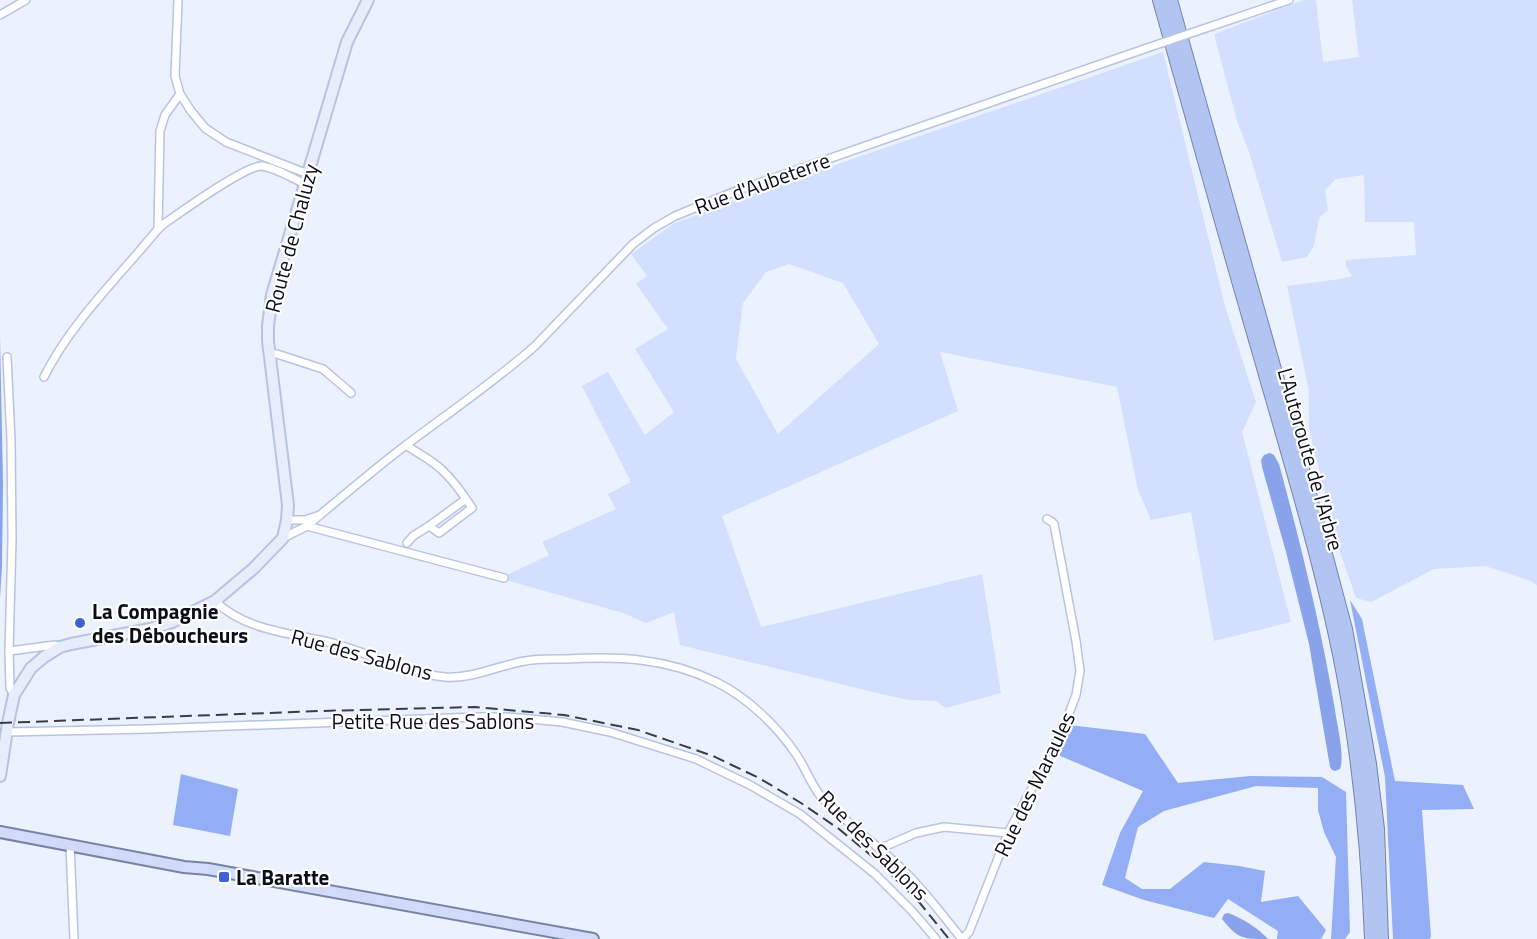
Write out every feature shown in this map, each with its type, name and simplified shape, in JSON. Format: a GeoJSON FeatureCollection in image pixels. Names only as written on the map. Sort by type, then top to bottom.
{"type":"FeatureCollection","features":[{"type":"Feature","properties":{"kind":"highway","name":"L'Autoroute de l'Arbre"},"geometry":{"type":"LineString","coordinates":[[1160,0],[1329,606],[1349,701],[1359,766],[1366,828],[1372,939]]}},
{"type":"Feature","properties":{"kind":"highway","name":"L'Autoroute de l'Arbre"},"geometry":{"type":"LineString","coordinates":[[1170,0],[1310,494],[1345,629],[1368,753],[1373,796],[1379,870],[1381,939]]}},
{"type":"Feature","properties":{"kind":"main road"},"geometry":{"type":"LineString","coordinates":[[0,832],[593,939]]}},
{"type":"Feature","properties":{"kind":"street"},"geometry":{"type":"LineString","coordinates":[[0,15],[26,0]]}},
{"type":"Feature","properties":{"kind":"street"},"geometry":{"type":"LineString","coordinates":[[178,0],[175,76],[180,94],[191,111],[205,128],[226,142],[307,179]]}},
{"type":"Feature","properties":{"kind":"street","name":"Route de Chaluzy"},"geometry":{"type":"LineString","coordinates":[[283,538],[288,505],[270,354],[268,326],[272,295],[347,42],[368,0]]}},
{"type":"Feature","properties":{"kind":"street","name":"Rue d'Aubeterre"},"geometry":{"type":"LineString","coordinates":[[283,538],[307,526],[406,445],[518,361],[633,244],[675,216],[736,191],[1289,0]]}},
{"type":"Feature","properties":{"kind":"street"},"geometry":{"type":"LineString","coordinates":[[158,229],[160,131],[165,115],[180,94]]}},
{"type":"Feature","properties":{"kind":"street"},"geometry":{"type":"LineString","coordinates":[[44,376],[71,332],[165,223],[251,168],[261,166],[307,179]]}},
{"type":"Feature","properties":{"kind":"street"},"geometry":{"type":"LineString","coordinates":[[270,354],[277,354],[323,369],[351,393]]}},
{"type":"Feature","properties":{"kind":"street"},"geometry":{"type":"LineString","coordinates":[[7,357],[12,539],[9,651],[10,688],[14,695]]}},
{"type":"Feature","properties":{"kind":"street"},"geometry":{"type":"LineString","coordinates":[[406,445],[440,468],[472,508],[440,533],[429,526]]}},
{"type":"Feature","properties":{"kind":"street"},"geometry":{"type":"LineString","coordinates":[[407,543],[413,536],[466,499]]}},
{"type":"Feature","properties":{"kind":"street","name":"Rue d'Aubeterre"},"geometry":{"type":"LineString","coordinates":[[287,520],[305,520],[320,515]]}},
{"type":"Feature","properties":{"kind":"street","name":"Rue des Maraules"},"geometry":{"type":"LineString","coordinates":[[962,939],[969,932],[1008,833],[1062,732],[1076,695],[1080,671],[1076,641],[1054,524],[1047,519]]}},
{"type":"Feature","properties":{"kind":"street"},"geometry":{"type":"LineString","coordinates":[[307,526],[504,578]]}},
{"type":"Feature","properties":{"kind":"street"},"geometry":{"type":"LineString","coordinates":[[0,776],[14,695],[31,668],[60,647],[150,629],[172,622],[215,601],[283,538]]}},
{"type":"Feature","properties":{"kind":"street","name":"Rue des Sablons"},"geometry":{"type":"LineString","coordinates":[[215,601],[230,613],[257,626],[336,644],[415,672],[462,677],[528,660],[631,659],[682,668],[717,682],[746,700],[782,735],[797,755],[819,794],[901,867],[962,939]]}},
{"type":"Feature","properties":{"kind":"street"},"geometry":{"type":"LineString","coordinates":[[9,651],[55,645],[60,647]]}},
{"type":"Feature","properties":{"kind":"street","name":"Petite Rue des Sablons"},"geometry":{"type":"LineString","coordinates":[[7,732],[507,717],[561,723],[610,732],[696,759],[750,785],[800,814],[875,874],[936,939]]}},
{"type":"Feature","properties":{"kind":"street"},"geometry":{"type":"LineString","coordinates":[[879,849],[916,833],[944,826],[1008,833]]}},
{"type":"Feature","properties":{"kind":"street"},"geometry":{"type":"LineString","coordinates":[[70,845],[74,939]]}},
{"type":"Feature","properties":{"kind":"shaded area"},"geometry":{"type":"Polygon","coordinates":[[[1304,0],[1316,0],[1323,62],[1359,57],[1352,0],[1537,0],[1537,586],[1531,581],[1485,566],[1434,569],[1371,602],[1356,598],[1338,546],[1309,429],[1309,392],[1287,286],[1352,276],[1346,266],[1346,260],[1416,255],[1414,222],[1365,222],[1364,175],[1336,179],[1325,190],[1328,210],[1319,218],[1314,246],[1307,257],[1282,262],[1249,152],[1237,121],[1214,34],[1304,0]]]}},
{"type":"Feature","properties":{"kind":"shaded area"},"geometry":{"type":"Polygon","coordinates":[[[1163,52],[1225,306],[1256,402],[1242,432],[1291,622],[1214,641],[1191,512],[1151,520],[1138,490],[1117,387],[940,352],[958,411],[722,516],[761,627],[982,574],[1001,693],[946,708],[936,701],[909,700],[890,696],[680,645],[674,612],[646,623],[623,613],[509,581],[507,575],[549,555],[542,542],[616,509],[608,494],[631,482],[582,386],[608,372],[645,435],[674,412],[635,349],[668,329],[636,284],[647,276],[631,254],[673,224],[766,189],[1163,52]],[[789,264],[766,272],[743,303],[736,359],[778,434],[879,344],[843,283],[789,264]]]}},
{"type":"Feature","properties":{"kind":"shaded area"},"geometry":{"type":"Polygon","coordinates":[[[0,336],[3,484],[0,598],[0,336]]]}},
{"type":"Feature","properties":{"kind":"shaded area"},"geometry":{"type":"Polygon","coordinates":[[[1270,453],[1274,455],[1279,464],[1303,556],[1323,648],[1341,748],[1340,769],[1335,771],[1330,767],[1309,644],[1262,467],[1261,460],[1264,455],[1270,453]]]}},
{"type":"Feature","properties":{"kind":"shaded area"},"geometry":{"type":"Polygon","coordinates":[[[1350,600],[1362,619],[1395,781],[1463,785],[1474,809],[1422,810],[1430,939],[1393,939],[1385,777],[1350,600]]]}},
{"type":"Feature","properties":{"kind":"shaded area"},"geometry":{"type":"Polygon","coordinates":[[[1069,725],[1145,734],[1178,783],[1250,776],[1322,777],[1346,792],[1350,932],[1345,939],[1331,939],[1336,857],[1324,832],[1318,810],[1318,788],[1256,786],[1164,811],[1138,827],[1125,878],[1142,889],[1170,889],[1204,862],[1265,871],[1261,902],[1298,896],[1326,930],[1321,939],[1277,939],[1278,931],[1228,899],[1214,918],[1144,900],[1102,885],[1120,833],[1143,791],[1058,755],[1069,725]]]}},
{"type":"Feature","properties":{"kind":"shaded area"},"geometry":{"type":"Polygon","coordinates":[[[181,774],[238,789],[230,836],[173,825],[181,774]]]}},
{"type":"Feature","properties":{"kind":"shaded area"},"geometry":{"type":"Polygon","coordinates":[[[1228,913],[1260,931],[1268,939],[1246,938],[1232,931],[1222,919],[1224,914],[1228,913]]]}},
{"type":"Feature","properties":{"kind":"railway"},"geometry":{"type":"LineString","coordinates":[[0,723],[475,707],[564,715],[638,730],[713,756],[759,778],[801,803],[839,829],[874,858],[919,902],[949,939]]}},
{"type":"Feature","properties":{"kind":"place","name":"La Compagnie des Déboucheurs"},"geometry":{"type":"Point","coordinates":[80,623]}},
{"type":"Feature","properties":{"kind":"place","name":"La Baratte"},"geometry":{"type":"Point","coordinates":[224,877]}}]}
